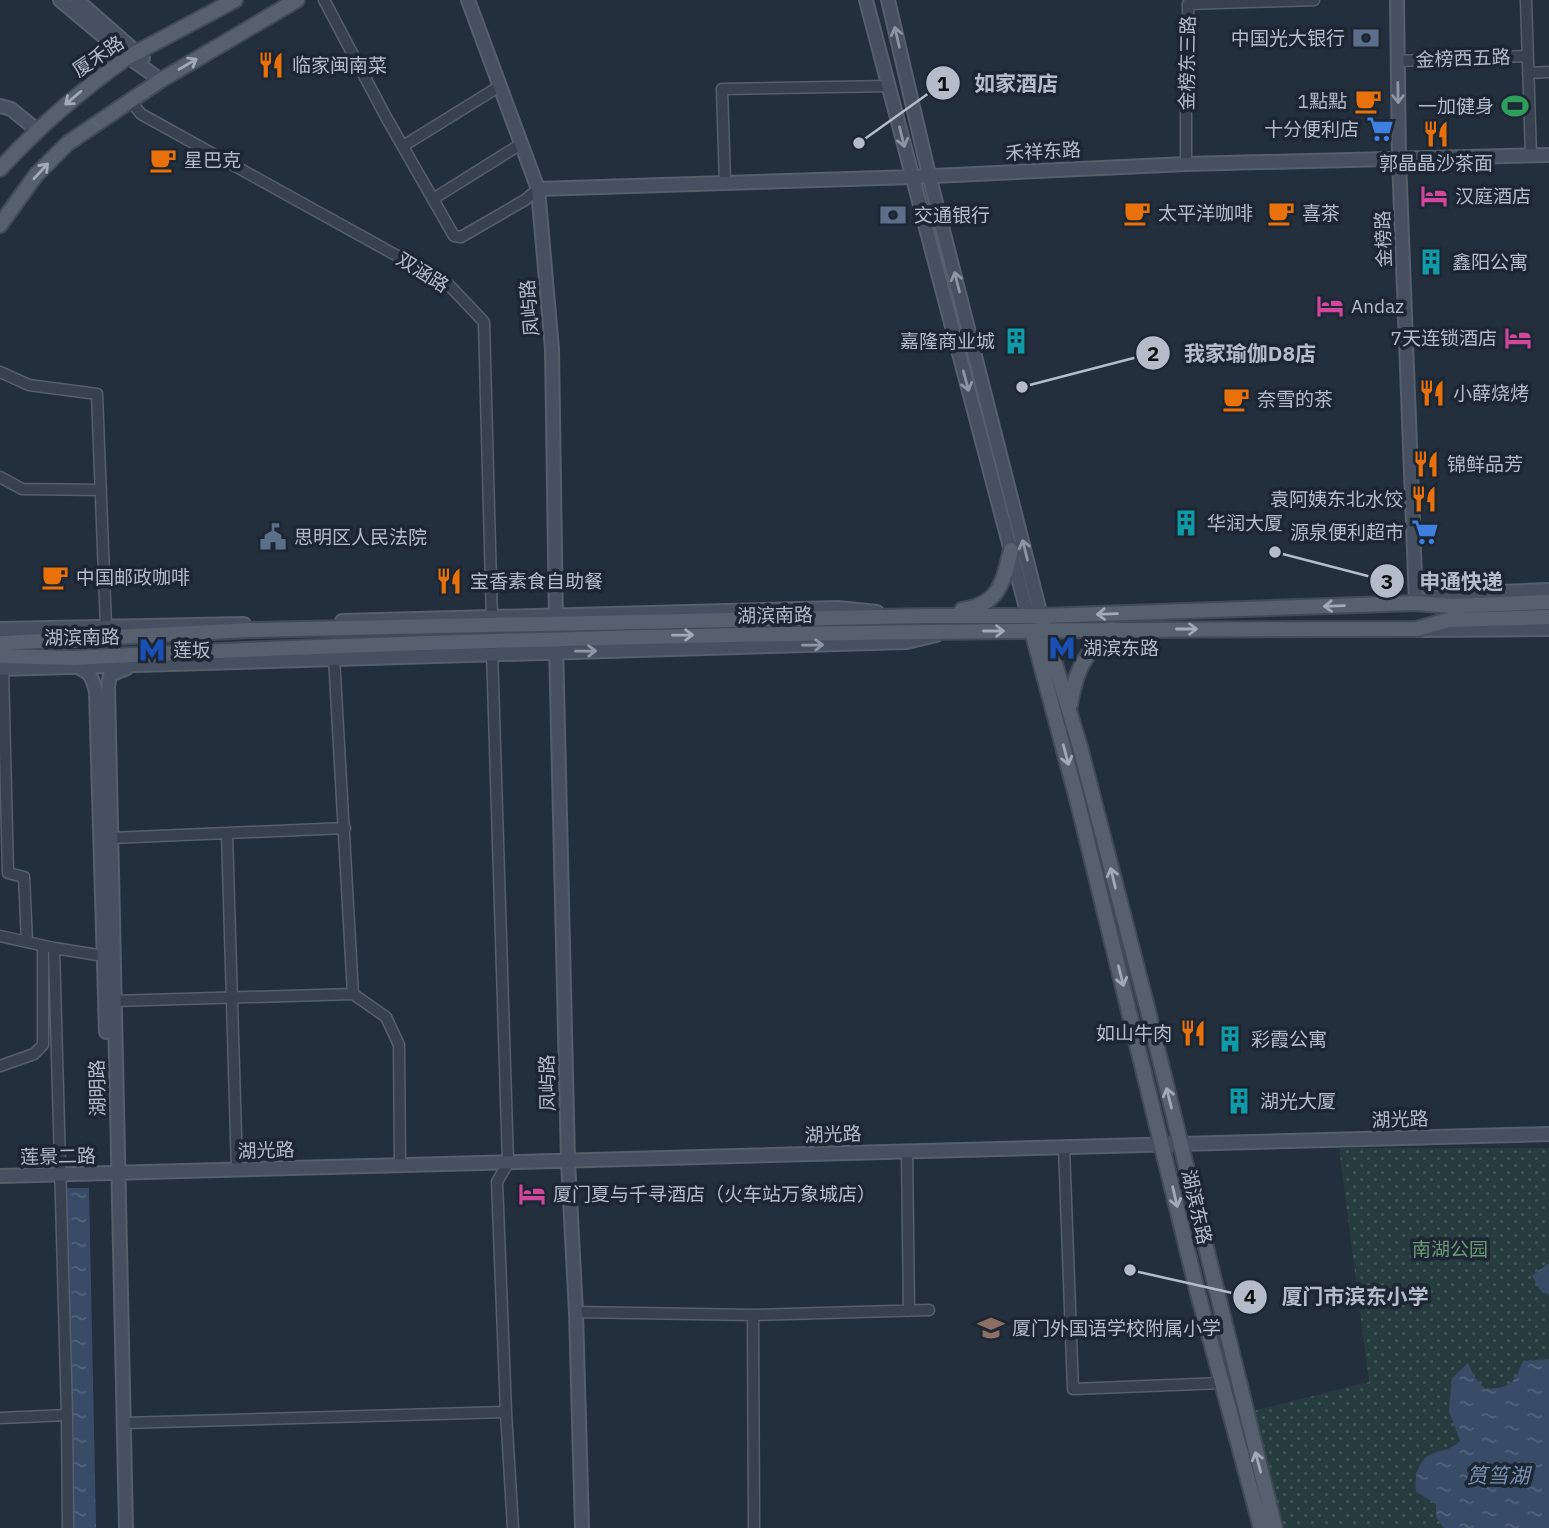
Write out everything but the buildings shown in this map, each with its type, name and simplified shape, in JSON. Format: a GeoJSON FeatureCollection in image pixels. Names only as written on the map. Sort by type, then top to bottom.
{"type":"FeatureCollection","features":[{"type":"Feature","properties":{"kind":"main road","name":"厦禾路"},"geometry":{"type":"LineString","coordinates":[[0,169],[75,95],[132,55],[235,0]]}},
{"type":"Feature","properties":{"kind":"main road"},"geometry":{"type":"LineString","coordinates":[[0,225],[36,175],[68,143],[161,80],[297,0]]}},
{"type":"Feature","properties":{"kind":"main road"},"geometry":{"type":"LineString","coordinates":[[926,616],[977,608],[1002,587],[1011,550]]}},
{"type":"Feature","properties":{"kind":"main road","name":"湖滨南路"},"geometry":{"type":"LineString","coordinates":[[1,664],[73,658],[492,648],[556,633],[926,616],[1035,616],[1416,603],[1450,606],[1549,602]]}},
{"type":"Feature","properties":{"kind":"main road","name":"湖滨东路"},"geometry":{"type":"LineString","coordinates":[[1035,616],[1197,1290],[1262,1528]]}},
{"type":"Feature","properties":{"kind":"main road","name":"湖滨南路"},"geometry":{"type":"LineString","coordinates":[[0,643],[250,630],[492,622],[556,633],[1038,631],[1417,629],[1448,620],[1549,617]]}},
{"type":"Feature","properties":{"kind":"main road"},"geometry":{"type":"LineString","coordinates":[[1080,747],[1070,707],[1074,681],[1087,653],[1111,629]]}},
{"type":"Feature","properties":{"kind":"main road","name":"湖滨东路"},"geometry":{"type":"LineString","coordinates":[[1038,631],[1080,747],[1275,1528]]}},
{"type":"Feature","properties":{"kind":"street"},"geometry":{"type":"LineString","coordinates":[[60,0],[161,80]]}},
{"type":"Feature","properties":{"kind":"street"},"geometry":{"type":"LineString","coordinates":[[77,0],[132,55]]}},
{"type":"Feature","properties":{"kind":"street"},"geometry":{"type":"LineString","coordinates":[[324,0],[402,146],[454,236],[461,237],[525,200],[538,189]]}},
{"type":"Feature","properties":{"kind":"street","name":"凤屿路"},"geometry":{"type":"LineString","coordinates":[[468,0],[538,189],[552,349],[568,1161],[576,1312],[582,1528]]}},
{"type":"Feature","properties":{"kind":"street","name":"湖滨东路"},"geometry":{"type":"LineString","coordinates":[[866,0],[1011,550],[1035,616]]}},
{"type":"Feature","properties":{"kind":"street","name":"湖滨东路"},"geometry":{"type":"LineString","coordinates":[[888,0],[1035,616]]}},
{"type":"Feature","properties":{"kind":"street","name":"金榜东三路"},"geometry":{"type":"LineString","coordinates":[[1186,164],[1188,4],[1314,0]]}},
{"type":"Feature","properties":{"kind":"street","name":"金榜路"},"geometry":{"type":"LineString","coordinates":[[1396,0],[1399,159],[1416,603]]}},
{"type":"Feature","properties":{"kind":"street"},"geometry":{"type":"LineString","coordinates":[[1526,0],[1531,156]]}},
{"type":"Feature","properties":{"kind":"street","name":"金榜西五路"},"geometry":{"type":"LineString","coordinates":[[1398,61],[1527,56]]}},
{"type":"Feature","properties":{"kind":"street","name":"金榜西五路"},"geometry":{"type":"LineString","coordinates":[[1528,73],[1549,72]]}},
{"type":"Feature","properties":{"kind":"street"},"geometry":{"type":"LineString","coordinates":[[402,146],[500,86]]}},
{"type":"Feature","properties":{"kind":"street"},"geometry":{"type":"LineString","coordinates":[[725,183],[722,89],[888,86]]}},
{"type":"Feature","properties":{"kind":"street","name":"双涵路"},"geometry":{"type":"LineString","coordinates":[[130,100],[141,114],[448,284],[484,322],[492,622]]}},
{"type":"Feature","properties":{"kind":"street"},"geometry":{"type":"LineString","coordinates":[[0,106],[11,108],[37,130]]}},
{"type":"Feature","properties":{"kind":"street"},"geometry":{"type":"LineString","coordinates":[[433,199],[521,144]]}},
{"type":"Feature","properties":{"kind":"street","name":"禾祥东路"},"geometry":{"type":"LineString","coordinates":[[538,189],[912,177],[1186,164],[1549,155]]}},
{"type":"Feature","properties":{"kind":"street"},"geometry":{"type":"LineString","coordinates":[[0,372],[29,385],[97,394],[106,627]]}},
{"type":"Feature","properties":{"kind":"street"},"geometry":{"type":"LineString","coordinates":[[0,477],[22,489],[101,491]]}},
{"type":"Feature","properties":{"kind":"street"},"geometry":{"type":"LineString","coordinates":[[1416,603],[1448,594],[1549,590]]}},
{"type":"Feature","properties":{"kind":"street","name":"湖滨南路"},"geometry":{"type":"LineString","coordinates":[[0,629],[492,622]]}},
{"type":"Feature","properties":{"kind":"street"},"geometry":{"type":"LineString","coordinates":[[1417,629],[1549,629]]}},
{"type":"Feature","properties":{"kind":"street"},"geometry":{"type":"LineString","coordinates":[[27,942],[24,877],[8,873],[1,664],[77,667],[492,648],[508,1163],[497,1182],[513,1528]]}},
{"type":"Feature","properties":{"kind":"street"},"geometry":{"type":"LineString","coordinates":[[334,657],[354,994]]}},
{"type":"Feature","properties":{"kind":"street","name":"湖明路"},"geometry":{"type":"LineString","coordinates":[[118,1528],[114,1001],[107,686],[110,676],[137,665]]}},
{"type":"Feature","properties":{"kind":"street","name":"湖明路"},"geometry":{"type":"LineString","coordinates":[[77,667],[89,672],[93,677],[96,692],[125,1528]]}},
{"type":"Feature","properties":{"kind":"street"},"geometry":{"type":"LineString","coordinates":[[111,838],[345,828]]}},
{"type":"Feature","properties":{"kind":"street"},"geometry":{"type":"LineString","coordinates":[[227,833],[237,1170]]}},
{"type":"Feature","properties":{"kind":"street"},"geometry":{"type":"LineString","coordinates":[[0,936],[104,956]]}},
{"type":"Feature","properties":{"kind":"street"},"geometry":{"type":"LineString","coordinates":[[0,1066],[34,1055],[43,1045],[49,947]]}},
{"type":"Feature","properties":{"kind":"street"},"geometry":{"type":"LineString","coordinates":[[49,947],[67,1415],[68,1528]]}},
{"type":"Feature","properties":{"kind":"street"},"geometry":{"type":"LineString","coordinates":[[114,1001],[354,994],[386,1017],[399,1045],[400,1166]]}},
{"type":"Feature","properties":{"kind":"street","name":"湖光路"},"geometry":{"type":"LineString","coordinates":[[114,1173],[1549,1134]]}},
{"type":"Feature","properties":{"kind":"street"},"geometry":{"type":"LineString","coordinates":[[1063,1147],[1073,1389],[1222,1383]]}},
{"type":"Feature","properties":{"kind":"street"},"geometry":{"type":"LineString","coordinates":[[907,1152],[909,1311]]}},
{"type":"Feature","properties":{"kind":"street","name":"莲景二路"},"geometry":{"type":"LineString","coordinates":[[0,1177],[114,1173]]}},
{"type":"Feature","properties":{"kind":"street"},"geometry":{"type":"LineString","coordinates":[[576,1312],[753,1315],[929,1310]]}},
{"type":"Feature","properties":{"kind":"street"},"geometry":{"type":"LineString","coordinates":[[753,1315],[754,1528]]}},
{"type":"Feature","properties":{"kind":"street"},"geometry":{"type":"LineString","coordinates":[[123,1423],[506,1412]]}},
{"type":"Feature","properties":{"kind":"street"},"geometry":{"type":"LineString","coordinates":[[0,1418],[67,1415]]}},
{"type":"Feature","properties":{"kind":"green space","name":"南湖公园"},"geometry":{"type":"Polygon","coordinates":[[[1339,1148],[1549,1148],[1549,1528],[1281,1528],[1245,1413],[1369,1382],[1339,1148]]]}},
{"type":"Feature","properties":{"kind":"water"},"geometry":{"type":"Polygon","coordinates":[[[66,1188],[89,1188],[96,1528],[74,1528],[66,1188]]]}},
{"type":"Feature","properties":{"kind":"water"},"geometry":{"type":"Polygon","coordinates":[[[1549,1263],[1549,1295],[1540,1290],[1532,1276],[1549,1263]]]}},
{"type":"Feature","properties":{"kind":"water","name":"筼筜湖"},"geometry":{"type":"Polygon","coordinates":[[[1549,1359],[1549,1528],[1444,1528],[1436,1517],[1436,1504],[1416,1492],[1416,1480],[1424,1459],[1451,1448],[1460,1441],[1449,1411],[1452,1378],[1468,1363],[1475,1378],[1485,1389],[1506,1386],[1514,1380],[1523,1361],[1549,1359]]]}},
{"type":"Feature","properties":{"kind":"place","name":"中国光大银行"},"geometry":{"type":"Point","coordinates":[1366,38]}},
{"type":"Feature","properties":{"kind":"place","name":"临家闽南菜"},"geometry":{"type":"Point","coordinates":[271,65]}},
{"type":"Feature","properties":{"kind":"place","name":"1點點"},"geometry":{"type":"Point","coordinates":[1368,101]}},
{"type":"Feature","properties":{"kind":"place","name":"一加健身"},"geometry":{"type":"Point","coordinates":[1515,106]}},
{"type":"Feature","properties":{"kind":"place","name":"十分便利店"},"geometry":{"type":"Point","coordinates":[1380,129]}},
{"type":"Feature","properties":{"kind":"place","name":"郭晶晶沙茶面"},"geometry":{"type":"Point","coordinates":[1436,134]}},
{"type":"Feature","properties":{"kind":"place","name":"如家酒店"},"geometry":{"type":"Point","coordinates":[859,143]}},
{"type":"Feature","properties":{"kind":"place","name":"星巴克"},"geometry":{"type":"Point","coordinates":[163,160]}},
{"type":"Feature","properties":{"kind":"place","name":"汉庭酒店"},"geometry":{"type":"Point","coordinates":[1434,196]}},
{"type":"Feature","properties":{"kind":"place","name":"太平洋咖啡"},"geometry":{"type":"Point","coordinates":[1137,213]}},
{"type":"Feature","properties":{"kind":"place","name":"喜茶"},"geometry":{"type":"Point","coordinates":[1281,213]}},
{"type":"Feature","properties":{"kind":"place","name":"交通银行"},"geometry":{"type":"Point","coordinates":[893,215]}},
{"type":"Feature","properties":{"kind":"place","name":"鑫阳公寓"},"geometry":{"type":"Point","coordinates":[1431,262]}},
{"type":"Feature","properties":{"kind":"place","name":"Andaz"},"geometry":{"type":"Point","coordinates":[1330,306]}},
{"type":"Feature","properties":{"kind":"place","name":"7天连锁酒店"},"geometry":{"type":"Point","coordinates":[1518,338]}},
{"type":"Feature","properties":{"kind":"place","name":"嘉隆商业城"},"geometry":{"type":"Point","coordinates":[1016,341]}},
{"type":"Feature","properties":{"kind":"place","name":"我家瑜伽D8店"},"geometry":{"type":"Point","coordinates":[1022,387]}},
{"type":"Feature","properties":{"kind":"place","name":"小薛烧烤"},"geometry":{"type":"Point","coordinates":[1432,393]}},
{"type":"Feature","properties":{"kind":"place","name":"奈雪的茶"},"geometry":{"type":"Point","coordinates":[1236,399]}},
{"type":"Feature","properties":{"kind":"place","name":"锦鲜品芳"},"geometry":{"type":"Point","coordinates":[1426,464]}},
{"type":"Feature","properties":{"kind":"place","name":"袁阿姨东北水饺"},"geometry":{"type":"Point","coordinates":[1424,499]}},
{"type":"Feature","properties":{"kind":"place","name":"华润大厦"},"geometry":{"type":"Point","coordinates":[1186,523]}},
{"type":"Feature","properties":{"kind":"place","name":"源泉便利超市"},"geometry":{"type":"Point","coordinates":[1425,532]}},
{"type":"Feature","properties":{"kind":"place","name":"思明区人民法院"},"geometry":{"type":"Point","coordinates":[273,537]}},
{"type":"Feature","properties":{"kind":"place","name":"申通快递"},"geometry":{"type":"Point","coordinates":[1275,552]}},
{"type":"Feature","properties":{"kind":"place","name":"中国邮政咖啡"},"geometry":{"type":"Point","coordinates":[55,577]}},
{"type":"Feature","properties":{"kind":"place","name":"宝香素食自助餐"},"geometry":{"type":"Point","coordinates":[449,581]}},
{"type":"Feature","properties":{"kind":"place","name":"湖滨东路"},"geometry":{"type":"Point","coordinates":[1062,648]}},
{"type":"Feature","properties":{"kind":"place","name":"莲坂"},"geometry":{"type":"Point","coordinates":[152,650]}},
{"type":"Feature","properties":{"kind":"place","name":"如山牛肉"},"geometry":{"type":"Point","coordinates":[1193,1033]}},
{"type":"Feature","properties":{"kind":"place","name":"彩霞公寓"},"geometry":{"type":"Point","coordinates":[1230,1039]}},
{"type":"Feature","properties":{"kind":"place","name":"湖光大厦"},"geometry":{"type":"Point","coordinates":[1239,1101]}},
{"type":"Feature","properties":{"kind":"place","name":"厦门夏与千寻酒店（火车站万象城店）"},"geometry":{"type":"Point","coordinates":[532,1194]}},
{"type":"Feature","properties":{"kind":"place","name":"厦门市滨东小学"},"geometry":{"type":"Point","coordinates":[1130,1270]}},
{"type":"Feature","properties":{"kind":"place","name":"厦门外国语学校附属小学"},"geometry":{"type":"Point","coordinates":[991,1328]}}]}
